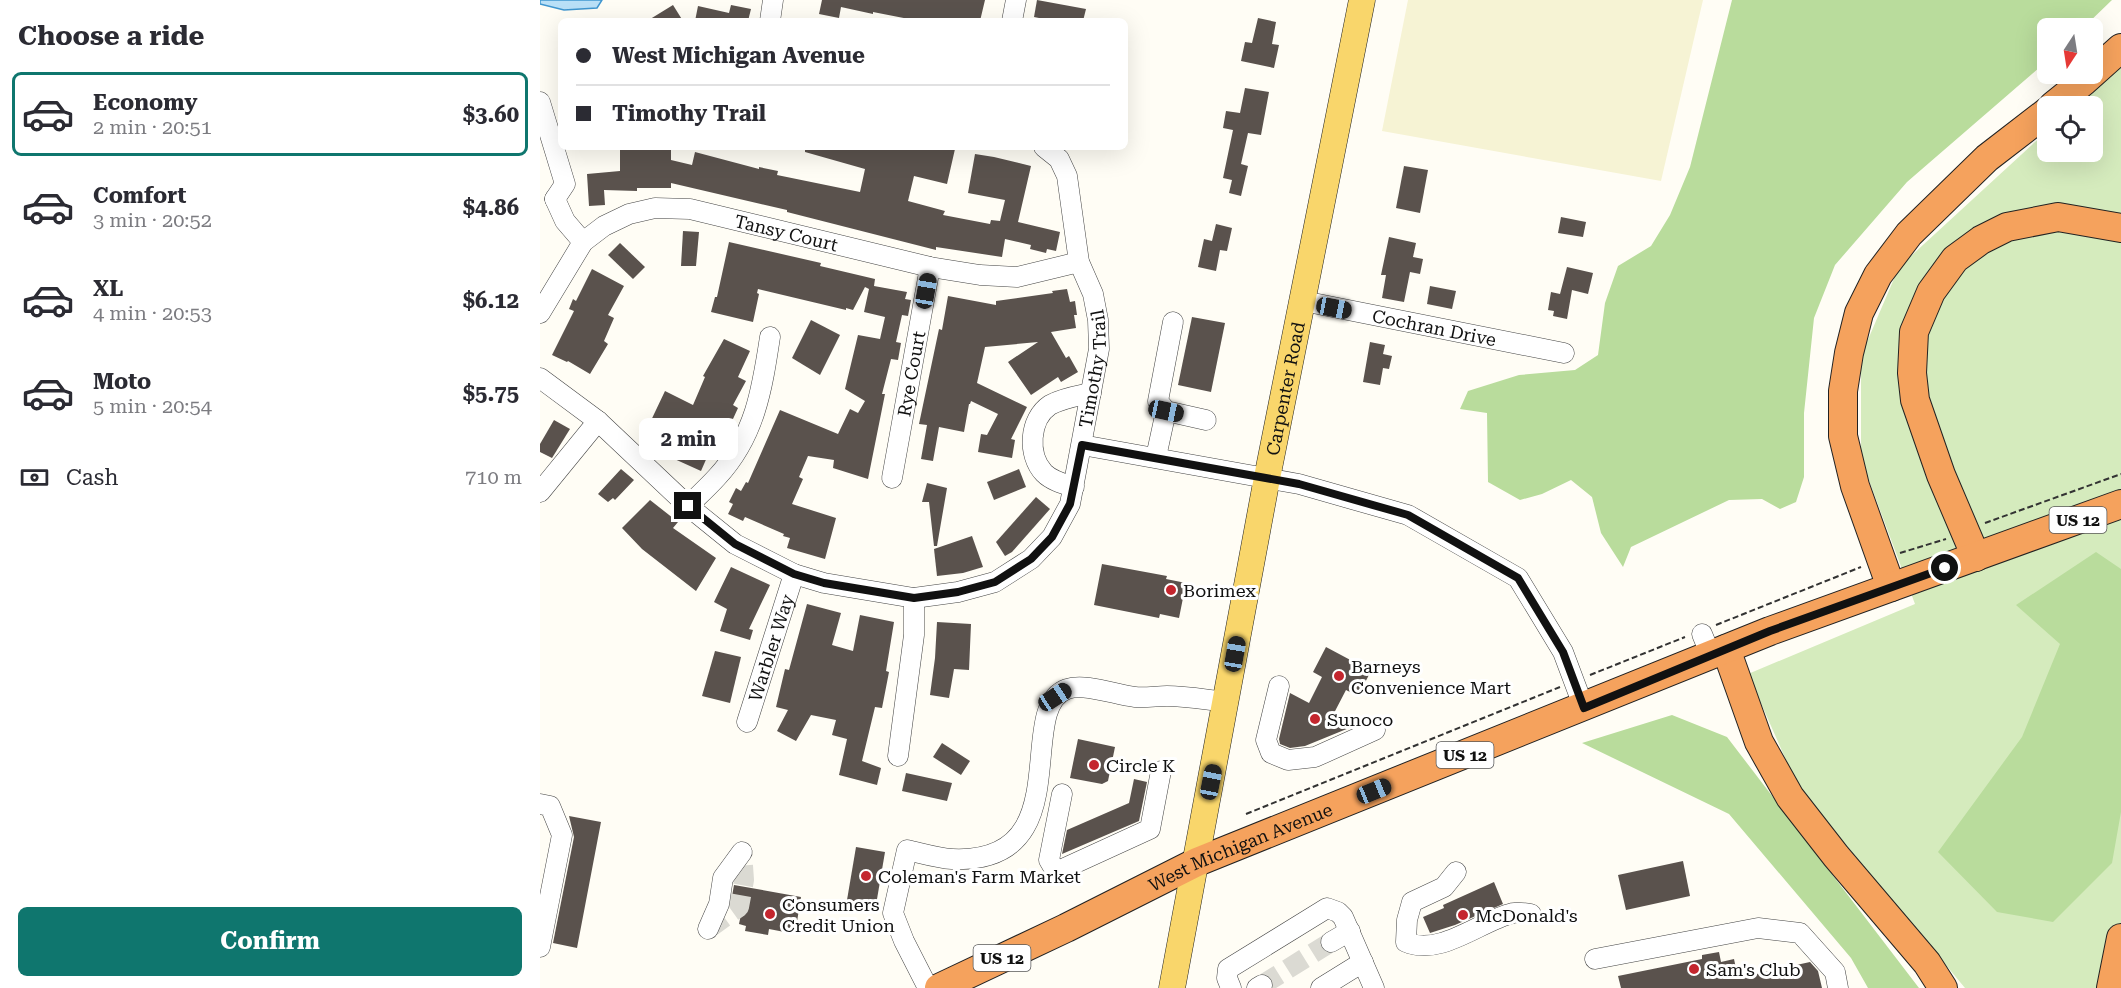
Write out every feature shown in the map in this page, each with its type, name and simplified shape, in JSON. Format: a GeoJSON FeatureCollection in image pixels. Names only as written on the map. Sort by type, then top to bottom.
{"type":"FeatureCollection","features":[{"type":"Feature","properties":{"kind":"highway"},"geometry":{"type":"LineString","coordinates":[[2066,96],[2121,48]]}},
{"type":"Feature","properties":{"kind":"highway"},"geometry":{"type":"LineString","coordinates":[[1891,587],[1855,486],[1843,436],[1843,392],[1849,353],[1859,313],[1878,275],[1909,234],[1987,158],[2037,119]]}},
{"type":"Feature","properties":{"kind":"highway"},"geometry":{"type":"LineString","coordinates":[[1976,557],[1941,475],[1915,400],[1912,373],[1914,333],[1931,292],[1954,259],[1981,240],[2007,227],[2058,217],[2121,228]]}},
{"type":"Feature","properties":{"kind":"highway","name":"West Michigan Avenue"},"geometry":{"type":"LineString","coordinates":[[939,988],[1066,928],[1197,862],[1584,708],[1709,640],[1770,631],[2121,504]]}},
{"type":"Feature","properties":{"kind":"highway"},"geometry":{"type":"LineString","coordinates":[[1709,640],[1759,742],[1790,797],[1836,856],[1927,963],[1943,988]]}},
{"type":"Feature","properties":{"kind":"highway"},"geometry":{"type":"LineString","coordinates":[[2111,988],[2121,939]]}},
{"type":"Feature","properties":{"kind":"main road","name":"Carpenter Road"},"geometry":{"type":"LineString","coordinates":[[1172,988],[1267,478],[1362,0]]}},
{"type":"Feature","properties":{"kind":"street"},"geometry":{"type":"LineString","coordinates":[[770,18],[773,0]]}},
{"type":"Feature","properties":{"kind":"street"},"geometry":{"type":"LineString","coordinates":[[1013,18],[1016,0]]}},
{"type":"Feature","properties":{"kind":"street"},"geometry":{"type":"LineString","coordinates":[[540,102],[565,184],[548,198],[583,242]]}},
{"type":"Feature","properties":{"kind":"street","name":"Timothy Trail"},"geometry":{"type":"LineString","coordinates":[[540,378],[598,421],[688,506],[735,544],[794,574],[834,585],[914,598],[958,592],[995,582],[1031,559],[1052,537],[1070,504],[1099,349],[1098,320],[1093,294],[1079,262],[1067,176],[1059,159],[1048,150]]}},
{"type":"Feature","properties":{"kind":"street","name":"Tansy Court"},"geometry":{"type":"LineString","coordinates":[[540,313],[583,242],[604,226],[629,214],[655,208],[690,209],[930,267],[980,275],[1017,277],[1079,262]]}},
{"type":"Feature","properties":{"kind":"street","name":"Rye Court"},"geometry":{"type":"LineString","coordinates":[[892,478],[930,267]]}},
{"type":"Feature","properties":{"kind":"street","name":"Cochran Drive"},"geometry":{"type":"LineString","coordinates":[[1303,301],[1564,353]]}},
{"type":"Feature","properties":{"kind":"street"},"geometry":{"type":"LineString","coordinates":[[1173,322],[1158,401],[1166,411],[1206,420]]}},
{"type":"Feature","properties":{"kind":"street"},"geometry":{"type":"LineString","coordinates":[[688,506],[718,477],[740,446],[751,424],[761,394],[770,337]]}},
{"type":"Feature","properties":{"kind":"street"},"geometry":{"type":"LineString","coordinates":[[1074,487],[1053,480],[1043,472],[1035,456],[1033,436],[1037,420],[1048,407],[1065,398],[1091,393]]}},
{"type":"Feature","properties":{"kind":"street"},"geometry":{"type":"LineString","coordinates":[[1156,457],[1166,411]]}},
{"type":"Feature","properties":{"kind":"street"},"geometry":{"type":"LineString","coordinates":[[540,492],[598,421]]}},
{"type":"Feature","properties":{"kind":"street"},"geometry":{"type":"LineString","coordinates":[[1082,445],[1299,484],[1408,515],[1518,578],[1563,652],[1584,708]]}},
{"type":"Feature","properties":{"kind":"street","name":"Warbler Way"},"geometry":{"type":"LineString","coordinates":[[747,722],[794,574]]}},
{"type":"Feature","properties":{"kind":"street"},"geometry":{"type":"LineString","coordinates":[[898,756],[914,635],[914,598]]}},
{"type":"Feature","properties":{"kind":"street"},"geometry":{"type":"LineString","coordinates":[[1279,686],[1266,740],[1271,753],[1288,760],[1315,757],[1375,730]]}},
{"type":"Feature","properties":{"kind":"street"},"geometry":{"type":"LineString","coordinates":[[928,988],[893,913],[907,850],[951,859],[973,858],[994,854],[1012,842],[1025,825],[1034,806],[1047,712],[1055,697],[1067,689],[1081,688],[1136,697],[1168,696],[1226,702]]}},
{"type":"Feature","properties":{"kind":"street"},"geometry":{"type":"LineString","coordinates":[[1062,794],[1049,860],[1056,872],[1150,829],[1161,771]]}},
{"type":"Feature","properties":{"kind":"street"},"geometry":{"type":"LineString","coordinates":[[540,804],[549,806],[562,835],[540,947]]}},
{"type":"Feature","properties":{"kind":"street"},"geometry":{"type":"LineString","coordinates":[[708,929],[718,904],[723,878],[742,852]]}},
{"type":"Feature","properties":{"kind":"street"},"geometry":{"type":"LineString","coordinates":[[1456,872],[1444,887],[1399,909],[1393,928],[1399,937],[1415,946],[1430,947],[1514,912],[1531,914]]}},
{"type":"Feature","properties":{"kind":"street"},"geometry":{"type":"LineString","coordinates":[[1232,988],[1227,978],[1228,969],[1327,908],[1338,912],[1350,931],[1374,988]]}},
{"type":"Feature","properties":{"kind":"street"},"geometry":{"type":"LineString","coordinates":[[1595,959],[1758,928],[1800,933],[1835,972],[1838,988]]}},
{"type":"Feature","properties":{"kind":"street"},"geometry":{"type":"LineString","coordinates":[[1331,942],[1350,931]]}},
{"type":"Feature","properties":{"kind":"street"},"geometry":{"type":"LineString","coordinates":[[1322,988],[1363,962]]}},
{"type":"Feature","properties":{"kind":"path"},"geometry":{"type":"LineString","coordinates":[[1977,526],[2121,474]]}},
{"type":"Feature","properties":{"kind":"path"},"geometry":{"type":"LineString","coordinates":[[1892,556],[1948,538]]}},
{"type":"Feature","properties":{"kind":"path"},"geometry":{"type":"LineString","coordinates":[[1246,814],[1574,681],[1709,640],[1867,565]]}},
{"type":"Feature","properties":{"kind":"shaded area"},"geometry":{"type":"Polygon","coordinates":[[[1408,0],[1703,0],[1661,181],[1382,131],[1408,0]]]}},
{"type":"Feature","properties":{"kind":"green space"},"geometry":{"type":"Polygon","coordinates":[[[1732,0],[2112,0],[2093,18],[2037,18],[2037,70],[1907,182],[1835,265],[1814,318],[1804,413],[1804,477],[1796,502],[1780,509],[1762,499],[1729,500],[1631,547],[1623,567],[1601,533],[1592,497],[1571,480],[1542,494],[1520,500],[1488,482],[1487,413],[1460,409],[1468,391],[1519,375],[1575,370],[1598,355],[1605,303],[1618,266],[1651,246],[1670,215],[1690,167],[1732,0]]]}},
{"type":"Feature","properties":{"kind":"green space"},"geometry":{"type":"Polygon","coordinates":[[[2121,66],[2121,988],[1965,988],[1798,787],[1748,674],[1915,604],[1861,459],[1861,356],[1899,267],[2037,140],[2037,162],[2103,162],[2103,96],[2086,96],[2121,66]]]}},
{"type":"Feature","properties":{"kind":"green space"},"geometry":{"type":"Polygon","coordinates":[[[2096,552],[2121,569],[2121,812],[2112,863],[2053,922],[1997,912],[1938,852],[2022,737],[2060,644],[2016,605],[2096,552]]]}},
{"type":"Feature","properties":{"kind":"green space"},"geometry":{"type":"Polygon","coordinates":[[[1672,715],[1727,737],[1919,988],[1868,988],[1851,958],[1729,814],[1582,743],[1672,715]]]}},
{"type":"Feature","properties":{"kind":"water"},"geometry":{"type":"Polygon","coordinates":[[[540,0],[602,0],[597,8],[564,10],[540,4],[540,0]]]}},
{"type":"Feature","properties":{"kind":"building"},"geometry":{"type":"Polygon","coordinates":[[[822,0],[985,0],[981,18],[904,18],[841,7],[839,18],[819,14],[822,0]]]}},
{"type":"Feature","properties":{"kind":"building"},"geometry":{"type":"Polygon","coordinates":[[[1037,0],[1086,9],[1084,18],[1034,17],[1037,0]]]}},
{"type":"Feature","properties":{"kind":"building"},"geometry":{"type":"Polygon","coordinates":[[[673,5],[681,18],[652,18],[673,5]]]}},
{"type":"Feature","properties":{"kind":"building"},"geometry":{"type":"Polygon","coordinates":[[[731,5],[751,9],[749,18],[696,18],[698,6],[729,13],[731,5]]]}},
{"type":"Feature","properties":{"kind":"building"},"geometry":{"type":"Polygon","coordinates":[[[1258,18],[1276,22],[1272,44],[1279,45],[1274,68],[1241,61],[1245,42],[1252,43],[1258,18]]]}},
{"type":"Feature","properties":{"kind":"building"},"geometry":{"type":"Polygon","coordinates":[[[1245,88],[1269,92],[1261,135],[1248,133],[1241,164],[1248,166],[1241,196],[1229,193],[1232,180],[1223,178],[1233,130],[1223,128],[1226,111],[1240,113],[1245,88]]]}},
{"type":"Feature","properties":{"kind":"building"},"geometry":{"type":"Polygon","coordinates":[[[620,150],[671,150],[671,160],[692,165],[695,152],[759,169],[759,167],[778,171],[777,175],[860,192],[865,169],[805,152],[805,150],[955,150],[947,184],[914,176],[908,201],[945,211],[943,215],[990,224],[991,220],[1000,221],[1005,200],[968,193],[975,154],[994,157],[1031,166],[1018,222],[1060,232],[1056,251],[1047,249],[1046,253],[1030,249],[1031,245],[1005,239],[1002,257],[936,247],[936,250],[787,212],[787,210],[671,183],[671,188],[637,188],[637,191],[604,190],[605,205],[589,206],[587,174],[620,171],[620,150]]]}},
{"type":"Feature","properties":{"kind":"building"},"geometry":{"type":"Polygon","coordinates":[[[1404,166],[1428,170],[1420,213],[1396,208],[1404,166]]]}},
{"type":"Feature","properties":{"kind":"building"},"geometry":{"type":"Polygon","coordinates":[[[1561,217],[1586,222],[1583,237],[1558,233],[1561,217]]]}},
{"type":"Feature","properties":{"kind":"building"},"geometry":{"type":"Polygon","coordinates":[[[1216,224],[1232,228],[1227,251],[1220,250],[1216,271],[1198,267],[1204,239],[1212,241],[1216,224]]]}},
{"type":"Feature","properties":{"kind":"building"},"geometry":{"type":"Polygon","coordinates":[[[683,231],[699,232],[696,266],[681,266],[683,231]]]}},
{"type":"Feature","properties":{"kind":"building"},"geometry":{"type":"Polygon","coordinates":[[[1389,237],[1416,243],[1413,257],[1423,259],[1420,274],[1410,272],[1404,302],[1382,298],[1386,275],[1381,275],[1389,237]]]}},
{"type":"Feature","properties":{"kind":"building"},"geometry":{"type":"Polygon","coordinates":[[[729,242],[821,263],[820,266],[875,279],[874,286],[907,292],[905,299],[911,300],[908,316],[902,315],[896,342],[901,343],[898,360],[891,359],[882,394],[885,394],[868,479],[833,468],[834,460],[808,456],[799,477],[803,479],[792,504],[836,518],[825,559],[787,548],[790,538],[783,536],[784,534],[745,517],[743,521],[728,514],[733,504],[729,502],[736,488],[741,491],[746,482],[748,483],[780,410],[838,434],[850,409],[858,413],[865,401],[845,389],[858,335],[880,339],[885,317],[864,312],[869,289],[865,287],[853,310],[758,289],[753,322],[711,312],[715,297],[717,297],[729,242]]]}},
{"type":"Feature","properties":{"kind":"building"},"geometry":{"type":"Polygon","coordinates":[[[620,243],[645,267],[633,279],[608,255],[620,243]]]}},
{"type":"Feature","properties":{"kind":"building"},"geometry":{"type":"Polygon","coordinates":[[[1567,267],[1593,273],[1588,294],[1572,290],[1567,319],[1553,316],[1554,311],[1548,310],[1551,292],[1560,294],[1567,267]]]}},
{"type":"Feature","properties":{"kind":"building"},"geometry":{"type":"Polygon","coordinates":[[[592,269],[624,286],[608,315],[614,318],[604,341],[608,344],[590,374],[552,355],[574,311],[569,309],[573,299],[576,301],[592,269]]]}},
{"type":"Feature","properties":{"kind":"building"},"geometry":{"type":"Polygon","coordinates":[[[1430,286],[1456,291],[1452,309],[1427,304],[1430,286]]]}},
{"type":"Feature","properties":{"kind":"building"},"geometry":{"type":"Polygon","coordinates":[[[1067,289],[1070,302],[1075,301],[1076,328],[1051,332],[1066,358],[1069,356],[1078,372],[1061,382],[1058,377],[1031,395],[1008,362],[1038,342],[985,347],[977,383],[1027,407],[1011,439],[1015,440],[1012,458],[978,452],[981,434],[987,435],[998,414],[971,401],[964,432],[939,427],[933,461],[921,459],[927,425],[919,424],[948,296],[996,305],[996,301],[1067,289]]]}},
{"type":"Feature","properties":{"kind":"building"},"geometry":{"type":"Polygon","coordinates":[[[1192,317],[1225,323],[1211,392],[1178,385],[1192,317]]]}},
{"type":"Feature","properties":{"kind":"building"},"geometry":{"type":"Polygon","coordinates":[[[811,320],[840,335],[820,375],[792,358],[811,320]]]}},
{"type":"Feature","properties":{"kind":"building"},"geometry":{"type":"Polygon","coordinates":[[[724,339],[750,351],[738,377],[746,381],[733,405],[738,408],[722,443],[715,439],[701,471],[670,457],[675,445],[646,431],[665,391],[693,405],[705,377],[703,376],[724,339]]]}},
{"type":"Feature","properties":{"kind":"building"},"geometry":{"type":"Polygon","coordinates":[[[1370,342],[1385,345],[1383,354],[1392,356],[1389,369],[1383,368],[1380,385],[1363,382],[1370,342]]]}},
{"type":"Feature","properties":{"kind":"building"},"geometry":{"type":"Polygon","coordinates":[[[554,420],[570,429],[552,458],[540,452],[540,444],[554,420]]]}},
{"type":"Feature","properties":{"kind":"building"},"geometry":{"type":"Polygon","coordinates":[[[621,469],[634,480],[615,500],[613,498],[608,502],[598,494],[621,469]]]}},
{"type":"Feature","properties":{"kind":"building"},"geometry":{"type":"Polygon","coordinates":[[[1019,469],[1026,487],[994,500],[987,482],[1019,469]]]}},
{"type":"Feature","properties":{"kind":"building"},"geometry":{"type":"Polygon","coordinates":[[[927,483],[947,488],[937,546],[934,546],[929,502],[922,502],[927,483]]]}},
{"type":"Feature","properties":{"kind":"building"},"geometry":{"type":"Polygon","coordinates":[[[1036,497],[1050,509],[1012,552],[1005,556],[996,542],[1036,497]]]}},
{"type":"Feature","properties":{"kind":"building"},"geometry":{"type":"Polygon","coordinates":[[[650,500],[678,522],[673,528],[716,558],[696,591],[642,549],[622,528],[650,500]]]}},
{"type":"Feature","properties":{"kind":"building"},"geometry":{"type":"Polygon","coordinates":[[[972,536],[983,567],[963,573],[937,576],[934,549],[972,536]]]}},
{"type":"Feature","properties":{"kind":"building"},"geometry":{"type":"Polygon","coordinates":[[[1102,564],[1167,576],[1166,579],[1186,583],[1179,618],[1160,614],[1159,618],[1094,605],[1102,564]]]}},
{"type":"Feature","properties":{"kind":"building"},"geometry":{"type":"Polygon","coordinates":[[[731,567],[770,585],[749,629],[753,630],[750,640],[720,631],[727,609],[714,602],[731,567]]]}},
{"type":"Feature","properties":{"kind":"building"},"geometry":{"type":"Polygon","coordinates":[[[807,604],[841,613],[832,645],[853,651],[860,615],[894,622],[886,671],[889,672],[882,708],[875,707],[862,761],[881,768],[877,785],[839,775],[847,739],[832,735],[836,720],[811,715],[796,741],[777,731],[788,710],[776,707],[785,669],[789,670],[807,604]]]}},
{"type":"Feature","properties":{"kind":"building"},"geometry":{"type":"Polygon","coordinates":[[[937,622],[971,624],[969,670],[954,669],[949,698],[930,695],[937,622]]]}},
{"type":"Feature","properties":{"kind":"building"},"geometry":{"type":"Polygon","coordinates":[[[1326,647],[1371,671],[1358,696],[1346,690],[1333,715],[1354,726],[1305,746],[1290,748],[1280,744],[1279,739],[1290,693],[1309,703],[1322,677],[1313,672],[1326,647]]]}},
{"type":"Feature","properties":{"kind":"building"},"geometry":{"type":"Polygon","coordinates":[[[715,651],[741,657],[730,703],[702,696],[715,651]]]}},
{"type":"Feature","properties":{"kind":"building"},"geometry":{"type":"Polygon","coordinates":[[[1078,739],[1115,747],[1108,781],[1102,784],[1070,778],[1078,739]]]}},
{"type":"Feature","properties":{"kind":"building"},"geometry":{"type":"Polygon","coordinates":[[[942,743],[970,761],[961,775],[933,757],[942,743]]]}},
{"type":"Feature","properties":{"kind":"building"},"geometry":{"type":"Polygon","coordinates":[[[906,773],[952,783],[947,801],[902,791],[906,773]]]}},
{"type":"Feature","properties":{"kind":"building"},"geometry":{"type":"Polygon","coordinates":[[[1134,779],[1147,782],[1139,821],[1062,854],[1067,830],[1129,803],[1134,779]]]}},
{"type":"Feature","properties":{"kind":"building"},"geometry":{"type":"Polygon","coordinates":[[[569,816],[601,822],[577,948],[553,943],[574,837],[569,816]]]}},
{"type":"Feature","properties":{"kind":"building","name":"Coleman's Farm Market"},"geometry":{"type":"Polygon","coordinates":[[[856,847],[885,852],[876,905],[847,900],[856,847]]]}},
{"type":"Feature","properties":{"kind":"building"},"geometry":{"type":"Polygon","coordinates":[[[1683,861],[1690,896],[1626,910],[1618,875],[1683,861]]]}},
{"type":"Feature","properties":{"kind":"building","name":"McDonald's"},"geometry":{"type":"Polygon","coordinates":[[[1494,882],[1503,904],[1430,933],[1423,917],[1444,908],[1443,905],[1494,882]]]}},
{"type":"Feature","properties":{"kind":"building","name":"Consumers Credit Union"},"geometry":{"type":"Polygon","coordinates":[[[734,885],[801,897],[795,934],[769,929],[768,935],[745,931],[746,926],[739,924],[743,904],[731,902],[734,885]]]}},
{"type":"Feature","properties":{"kind":"building","name":"Sam's Club"},"geometry":{"type":"Polygon","coordinates":[[[1719,952],[1721,962],[1734,959],[1738,978],[1810,962],[1818,971],[1822,988],[1621,988],[1618,976],[1702,959],[1702,955],[1719,952]]]}},
{"type":"Feature","properties":{"kind":"tunnel"},"geometry":{"type":"LineString","coordinates":[[708,929],[739,907],[744,880],[742,852]]}},
{"type":"Feature","properties":{"kind":"tunnel"},"geometry":{"type":"LineString","coordinates":[[1262,985],[1331,942]]}},
{"type":"Feature","properties":{"kind":"place","name":"Borimex"},"geometry":{"type":"Point","coordinates":[1171,590]}},
{"type":"Feature","properties":{"kind":"place","name":"Barneys Convenience Mart"},"geometry":{"type":"Point","coordinates":[1339,676]}},
{"type":"Feature","properties":{"kind":"place","name":"Sunoco"},"geometry":{"type":"Point","coordinates":[1315,719]}},
{"type":"Feature","properties":{"kind":"place","name":"Circle K"},"geometry":{"type":"Point","coordinates":[1094,765]}},
{"type":"Feature","properties":{"kind":"place","name":"Coleman's Farm Market"},"geometry":{"type":"Point","coordinates":[866,876]}},
{"type":"Feature","properties":{"kind":"place","name":"Consumers Credit Union"},"geometry":{"type":"Point","coordinates":[770,914]}},
{"type":"Feature","properties":{"kind":"place","name":"McDonald's"},"geometry":{"type":"Point","coordinates":[1463,915]}},
{"type":"Feature","properties":{"kind":"place","name":"Sam's Club"},"geometry":{"type":"Point","coordinates":[1694,969]}},
{"type":"Feature","properties":{"kind":"route"},"geometry":{"type":"LineString","coordinates":[[688,506],[735,544],[794,574],[824,583],[914,598],[958,592],[995,582],[1031,559],[1052,537],[1070,504],[1082,445],[1299,484],[1408,515],[1518,578],[1563,652],[1584,708],[1770,631],[1945,568]]}}]}
